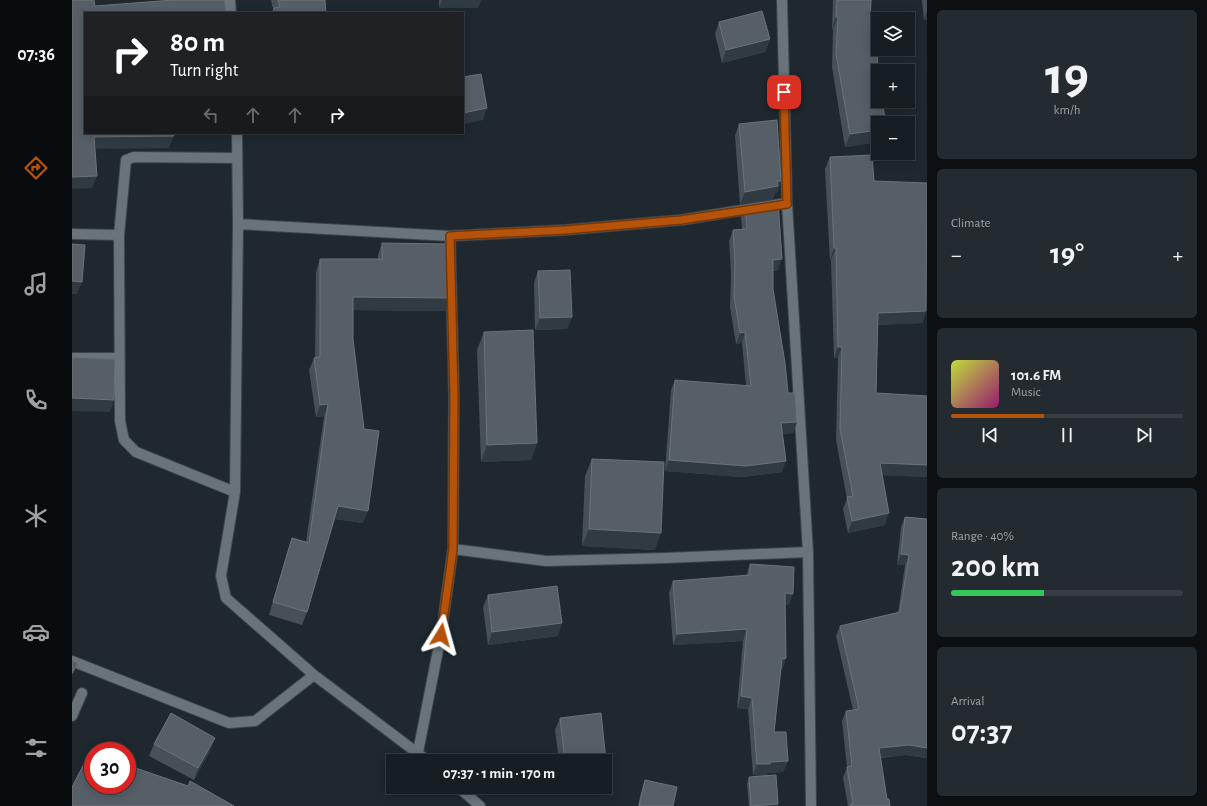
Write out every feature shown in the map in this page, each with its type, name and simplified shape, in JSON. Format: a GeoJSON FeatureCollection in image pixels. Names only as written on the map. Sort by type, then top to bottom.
{"type":"FeatureCollection","features":[{"type":"Feature","properties":{"kind":"street"},"geometry":{"type":"LineString","coordinates":[[230,0],[231,12]]}},
{"type":"Feature","properties":{"kind":"street"},"geometry":{"type":"LineString","coordinates":[[782,0],[787,204],[808,552],[811,806]]}},
{"type":"Feature","properties":{"kind":"street"},"geometry":{"type":"LineString","coordinates":[[236,134],[238,224],[235,492],[221,576],[226,598],[314,675],[418,752],[441,635],[453,549],[454,396],[450,236]]}},
{"type":"Feature","properties":{"kind":"street"},"geometry":{"type":"LineString","coordinates":[[235,492],[136,452],[124,440],[120,421],[119,235],[126,160],[134,157],[237,158]]}},
{"type":"Feature","properties":{"kind":"street"},"geometry":{"type":"LineString","coordinates":[[238,224],[450,236],[565,230],[681,220],[787,204]]}},
{"type":"Feature","properties":{"kind":"street"},"geometry":{"type":"LineString","coordinates":[[72,234],[119,235]]}},
{"type":"Feature","properties":{"kind":"street"},"geometry":{"type":"LineString","coordinates":[[72,358],[119,358]]}},
{"type":"Feature","properties":{"kind":"street"},"geometry":{"type":"LineString","coordinates":[[453,549],[546,561],[808,552]]}},
{"type":"Feature","properties":{"kind":"street"},"geometry":{"type":"LineString","coordinates":[[72,661],[229,723],[255,721],[314,675]]}},
{"type":"Feature","properties":{"kind":"street"},"geometry":{"type":"LineString","coordinates":[[72,716],[82,693]]}},
{"type":"Feature","properties":{"kind":"street"},"geometry":{"type":"LineString","coordinates":[[466,794],[480,806]]}},
{"type":"Feature","properties":{"kind":"building"},"geometry":{"type":"Polygon","coordinates":[[[72,0],[94,0],[95,6],[173,0],[225,0],[226,12],[84,12],[84,134],[174,134],[174,136],[94,137],[97,176],[72,177],[72,0]]]}},
{"type":"Feature","properties":{"kind":"building"},"geometry":{"type":"Polygon","coordinates":[[[278,0],[325,0],[326,12],[274,12],[274,8],[280,7],[278,0]]]}},
{"type":"Feature","properties":{"kind":"building"},"geometry":{"type":"Polygon","coordinates":[[[837,0],[871,0],[871,56],[878,56],[877,64],[871,64],[871,108],[883,108],[885,116],[871,116],[871,131],[850,134],[836,54],[838,17],[836,17],[837,0]]]}},
{"type":"Feature","properties":{"kind":"building"},"geometry":{"type":"Polygon","coordinates":[[[762,11],[770,39],[726,50],[719,22],[762,11]]]}},
{"type":"Feature","properties":{"kind":"building"},"geometry":{"type":"Polygon","coordinates":[[[481,74],[487,108],[464,113],[464,77],[481,74]]]}},
{"type":"Feature","properties":{"kind":"building"},"geometry":{"type":"Polygon","coordinates":[[[777,120],[781,181],[777,181],[778,186],[745,192],[739,124],[777,120]]]}},
{"type":"Feature","properties":{"kind":"building"},"geometry":{"type":"Polygon","coordinates":[[[871,155],[874,181],[927,183],[926,311],[878,313],[876,393],[927,396],[927,465],[880,463],[889,513],[852,521],[847,497],[853,496],[840,429],[842,347],[838,347],[836,248],[834,248],[830,157],[871,155]]]}},
{"type":"Feature","properties":{"kind":"building"},"geometry":{"type":"Polygon","coordinates":[[[778,201],[782,259],[773,260],[773,289],[785,363],[788,393],[795,393],[797,422],[781,423],[786,461],[746,466],[669,460],[675,380],[751,386],[745,332],[740,333],[734,296],[735,262],[733,230],[747,229],[745,206],[778,201]]]}},
{"type":"Feature","properties":{"kind":"building"},"geometry":{"type":"Polygon","coordinates":[[[382,243],[448,244],[450,298],[353,297],[353,339],[364,429],[379,431],[368,511],[338,506],[307,612],[273,602],[292,538],[309,543],[328,404],[320,405],[314,358],[320,357],[320,259],[382,259],[382,243]]]}},
{"type":"Feature","properties":{"kind":"building"},"geometry":{"type":"Polygon","coordinates":[[[72,244],[85,245],[82,282],[72,281],[72,244]]]}},
{"type":"Feature","properties":{"kind":"building"},"geometry":{"type":"Polygon","coordinates":[[[570,270],[572,317],[540,318],[538,271],[570,270]]]}},
{"type":"Feature","properties":{"kind":"building"},"geometry":{"type":"Polygon","coordinates":[[[533,330],[537,443],[487,445],[484,332],[533,330]]]}},
{"type":"Feature","properties":{"kind":"building"},"geometry":{"type":"Polygon","coordinates":[[[72,357],[115,359],[114,400],[72,398],[72,357]]]}},
{"type":"Feature","properties":{"kind":"building"},"geometry":{"type":"Polygon","coordinates":[[[592,459],[664,462],[661,533],[589,529],[592,459]]]}},
{"type":"Feature","properties":{"kind":"building"},"geometry":{"type":"Polygon","coordinates":[[[905,517],[927,519],[927,748],[909,745],[879,748],[887,799],[889,799],[890,806],[851,806],[851,804],[853,804],[847,767],[852,766],[846,711],[859,709],[840,626],[900,612],[909,555],[901,554],[905,517]]]}},
{"type":"Feature","properties":{"kind":"building"},"geometry":{"type":"Polygon","coordinates":[[[750,564],[794,567],[793,594],[785,593],[786,658],[782,659],[774,732],[786,732],[788,761],[770,762],[770,764],[757,764],[752,698],[741,696],[747,629],[677,634],[673,581],[750,575],[750,564]]]}},
{"type":"Feature","properties":{"kind":"building"},"geometry":{"type":"Polygon","coordinates":[[[557,586],[562,623],[492,632],[488,595],[557,586]]]}},
{"type":"Feature","properties":{"kind":"building"},"geometry":{"type":"Polygon","coordinates":[[[72,660],[78,663],[72,673],[72,660]]]}},
{"type":"Feature","properties":{"kind":"building"},"geometry":{"type":"Polygon","coordinates":[[[171,713],[215,738],[198,768],[154,744],[171,713]]]}},
{"type":"Feature","properties":{"kind":"building"},"geometry":{"type":"Polygon","coordinates":[[[601,713],[605,754],[564,754],[560,718],[601,713]]]}},
{"type":"Feature","properties":{"kind":"building"},"geometry":{"type":"Polygon","coordinates":[[[84,764],[84,794],[136,794],[136,768],[188,786],[190,781],[234,806],[72,806],[72,787],[84,764]]]}},
{"type":"Feature","properties":{"kind":"building"},"geometry":{"type":"Polygon","coordinates":[[[776,775],[778,804],[751,806],[749,777],[776,775]]]}},
{"type":"Feature","properties":{"kind":"building"},"geometry":{"type":"Polygon","coordinates":[[[645,780],[677,787],[673,806],[639,806],[645,780]]]}},
{"type":"Feature","properties":{"kind":"route"},"geometry":{"type":"LineString","coordinates":[[441,635],[453,549],[454,396],[450,236],[565,230],[681,220],[787,204],[784,92]]}}]}
